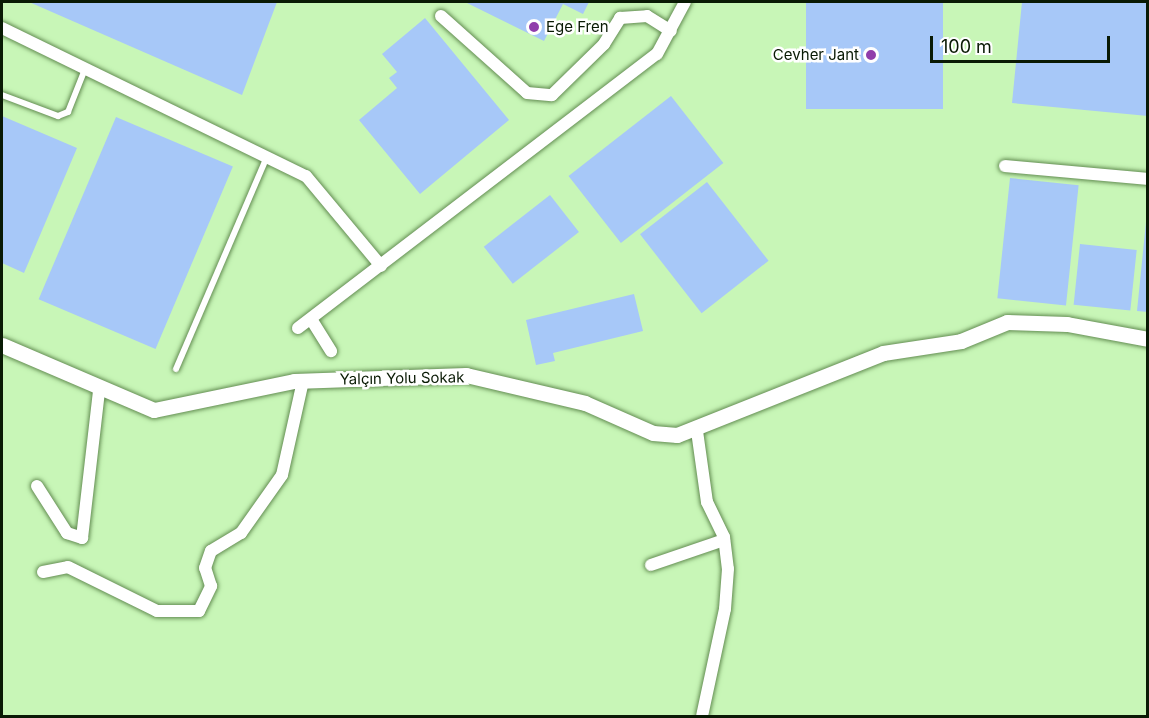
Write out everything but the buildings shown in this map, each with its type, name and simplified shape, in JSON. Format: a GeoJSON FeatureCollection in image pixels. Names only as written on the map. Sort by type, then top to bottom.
{"type":"FeatureCollection","features":[{"type":"Feature","properties":{"kind":"street"},"geometry":{"type":"LineString","coordinates":[[298,327],[657,54],[685,2]]}},
{"type":"Feature","properties":{"kind":"street"},"geometry":{"type":"LineString","coordinates":[[441,16],[527,93],[552,95],[604,44],[620,18],[647,16],[671,31]]}},
{"type":"Feature","properties":{"kind":"street"},"geometry":{"type":"LineString","coordinates":[[2,28],[306,176],[381,266]]}},
{"type":"Feature","properties":{"kind":"street"},"geometry":{"type":"LineString","coordinates":[[1005,166],[1148,179]]}},
{"type":"Feature","properties":{"kind":"street"},"geometry":{"type":"LineString","coordinates":[[311,319],[331,351]]}},
{"type":"Feature","properties":{"kind":"street","name":"Yalçın Yolu Sokak"},"geometry":{"type":"LineString","coordinates":[[2,345],[99,390],[153,410],[303,381],[466,375],[585,403],[653,433],[697,431],[883,353],[961,341],[1007,322],[1067,324],[1148,339]]}},
{"type":"Feature","properties":{"kind":"street"},"geometry":{"type":"LineString","coordinates":[[43,572],[68,567],[157,611],[199,611],[210,586],[205,568],[211,551],[241,533],[282,475],[303,381]]}},
{"type":"Feature","properties":{"kind":"street"},"geometry":{"type":"LineString","coordinates":[[37,486],[68,532],[82,538],[99,390]]}},
{"type":"Feature","properties":{"kind":"street"},"geometry":{"type":"LineString","coordinates":[[697,431],[707,502],[724,540],[726,609],[702,717]]}},
{"type":"Feature","properties":{"kind":"street"},"geometry":{"type":"LineString","coordinates":[[651,565],[724,540]]}},
{"type":"Feature","properties":{"kind":"lane"},"geometry":{"type":"LineString","coordinates":[[2,95],[58,116],[68,112],[86,69]]}},
{"type":"Feature","properties":{"kind":"lane"},"geometry":{"type":"LineString","coordinates":[[176,369],[267,157]]}},
{"type":"Feature","properties":{"kind":"place","name":"Ege Fren"},"geometry":{"type":"Point","coordinates":[534,27]}},
{"type":"Feature","properties":{"kind":"place","name":"Cevher Jant"},"geometry":{"type":"Point","coordinates":[871,55]}}]}
